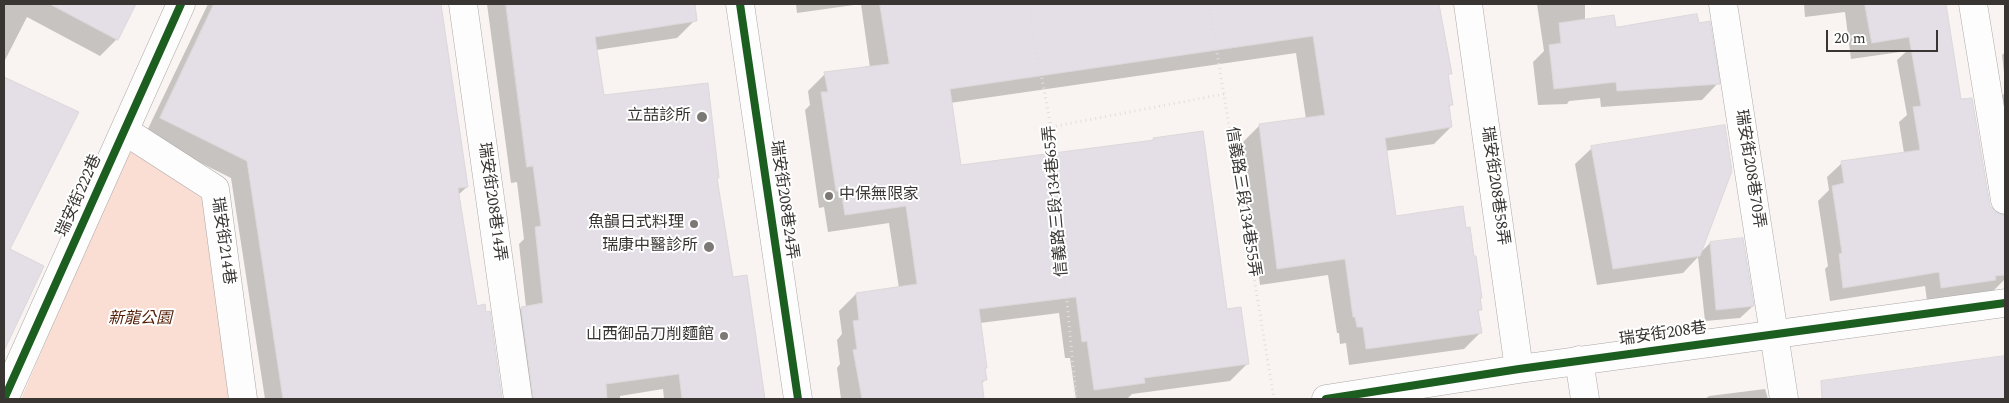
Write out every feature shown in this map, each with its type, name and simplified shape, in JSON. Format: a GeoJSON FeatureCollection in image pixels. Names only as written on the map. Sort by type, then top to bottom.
{"type":"FeatureCollection","features":[{"type":"Feature","properties":{"kind":"street","name":"瑞安街222巷"},"geometry":{"type":"LineString","coordinates":[[4,399],[182,4]]}},
{"type":"Feature","properties":{"kind":"street","name":"瑞安街208巷14弄"},"geometry":{"type":"LineString","coordinates":[[463,4],[518,399]]}},
{"type":"Feature","properties":{"kind":"street","name":"瑞安街208巷24弄"},"geometry":{"type":"LineString","coordinates":[[740,4],[798,399]]}},
{"type":"Feature","properties":{"kind":"street","name":"瑞安街208巷58弄"},"geometry":{"type":"LineString","coordinates":[[1468,4],[1519,369]]}},
{"type":"Feature","properties":{"kind":"street","name":"瑞安街208巷70弄"},"geometry":{"type":"LineString","coordinates":[[1724,4],[1784,399]]}},
{"type":"Feature","properties":{"kind":"street"},"geometry":{"type":"LineString","coordinates":[[1974,4],[2005,200]]}},
{"type":"Feature","properties":{"kind":"street","name":"瑞安街214巷"},"geometry":{"type":"LineString","coordinates":[[125,131],[215,189],[244,399]]}},
{"type":"Feature","properties":{"kind":"street","name":"瑞安街208巷"},"geometry":{"type":"LineString","coordinates":[[1330,399],[1579,360],[2005,303]]}},
{"type":"Feature","properties":{"kind":"street"},"geometry":{"type":"LineString","coordinates":[[1579,360],[1585,399]]}},
{"type":"Feature","properties":{"kind":"path"},"geometry":{"type":"LineString","coordinates":[[1051,127],[1224,94]]}},
{"type":"Feature","properties":{"kind":"green space","name":"新龍公園"},"geometry":{"type":"Polygon","coordinates":[[[128,149],[202,198],[229,399],[21,399],[128,149]]]}},
{"type":"Feature","properties":{"kind":"building"},"geometry":{"type":"Polygon","coordinates":[[[50,4],[136,4],[118,40],[50,4]]]}},
{"type":"Feature","properties":{"kind":"building"},"geometry":{"type":"Polygon","coordinates":[[[214,4],[441,4],[468,187],[458,188],[477,306],[485,304],[486,312],[490,311],[502,399],[283,399],[247,161],[160,118],[214,4]]]}},
{"type":"Feature","properties":{"kind":"building"},"geometry":{"type":"Polygon","coordinates":[[[506,4],[695,4],[697,21],[595,37],[604,95],[708,83],[719,178],[717,178],[733,277],[747,275],[765,399],[682,399],[679,374],[606,384],[607,399],[533,399],[521,307],[543,303],[535,227],[541,226],[533,166],[527,167],[506,4]]]}},
{"type":"Feature","properties":{"kind":"building"},"geometry":{"type":"Polygon","coordinates":[[[880,4],[1439,4],[1452,74],[1448,74],[1453,105],[1449,105],[1452,127],[1385,138],[1396,216],[1463,206],[1466,228],[1470,227],[1474,256],[1476,256],[1482,298],[1480,298],[1482,310],[1478,310],[1482,333],[1366,349],[1363,327],[1357,327],[1355,317],[1353,317],[1345,259],[1277,269],[1259,124],[1325,115],[1313,36],[950,89],[961,165],[1154,140],[1153,138],[1203,131],[1227,309],[1241,307],[1249,364],[1144,378],[1145,383],[1094,390],[1087,341],[1082,342],[1076,297],[979,309],[987,368],[985,368],[987,380],[982,381],[984,399],[862,399],[853,350],[857,349],[853,321],[859,320],[856,293],[917,284],[906,206],[845,215],[841,191],[836,191],[821,92],[828,92],[824,72],[889,64],[880,4]]]}},
{"type":"Feature","properties":{"kind":"building"},"geometry":{"type":"Polygon","coordinates":[[[1865,4],[1946,4],[1961,99],[1972,98],[1990,206],[1999,214],[2005,215],[2005,275],[1995,276],[1996,280],[1941,288],[1939,272],[1843,288],[1839,254],[1842,253],[1832,186],[1844,183],[1841,161],[1920,150],[1913,107],[1921,106],[1909,37],[1872,43],[1865,4]]]}},
{"type":"Feature","properties":{"kind":"building"},"geometry":{"type":"Polygon","coordinates":[[[1697,14],[1699,23],[1710,21],[1720,84],[1617,91],[1616,82],[1554,89],[1549,45],[1561,43],[1559,23],[1614,15],[1616,27],[1697,14]]]}},
{"type":"Feature","properties":{"kind":"building"},"geometry":{"type":"Polygon","coordinates":[[[4,77],[79,112],[10,249],[44,266],[4,351],[4,77]]]}},
{"type":"Feature","properties":{"kind":"building"},"geometry":{"type":"Polygon","coordinates":[[[1725,125],[1732,171],[1700,256],[1613,269],[1591,146],[1725,125]]]}},
{"type":"Feature","properties":{"kind":"building"},"geometry":{"type":"Polygon","coordinates":[[[1743,238],[1754,306],[1716,310],[1710,242],[1743,238]]]}},
{"type":"Feature","properties":{"kind":"building"},"geometry":{"type":"Polygon","coordinates":[[[2005,356],[2005,399],[1822,399],[1821,381],[2005,356]]]}},
{"type":"Feature","properties":{"kind":"cycle path"},"geometry":{"type":"LineString","coordinates":[[4,399],[181,4]]}},
{"type":"Feature","properties":{"kind":"cycle path"},"geometry":{"type":"LineString","coordinates":[[740,4],[798,399]]}},
{"type":"Feature","properties":{"kind":"cycle path"},"geometry":{"type":"LineString","coordinates":[[1326,399],[1519,369],[2005,303]]}},
{"type":"Feature","properties":{"kind":"place","name":"立喆診所"},"geometry":{"type":"Point","coordinates":[702,117]}},
{"type":"Feature","properties":{"kind":"place","name":"中保無限家"},"geometry":{"type":"Point","coordinates":[829,196]}},
{"type":"Feature","properties":{"kind":"place","name":"魚韻日式料理"},"geometry":{"type":"Point","coordinates":[694,224]}},
{"type":"Feature","properties":{"kind":"place","name":"瑞康中醫診所"},"geometry":{"type":"Point","coordinates":[709,247]}},
{"type":"Feature","properties":{"kind":"place","name":"山西御品刀削麵館"},"geometry":{"type":"Point","coordinates":[724,336]}}]}
